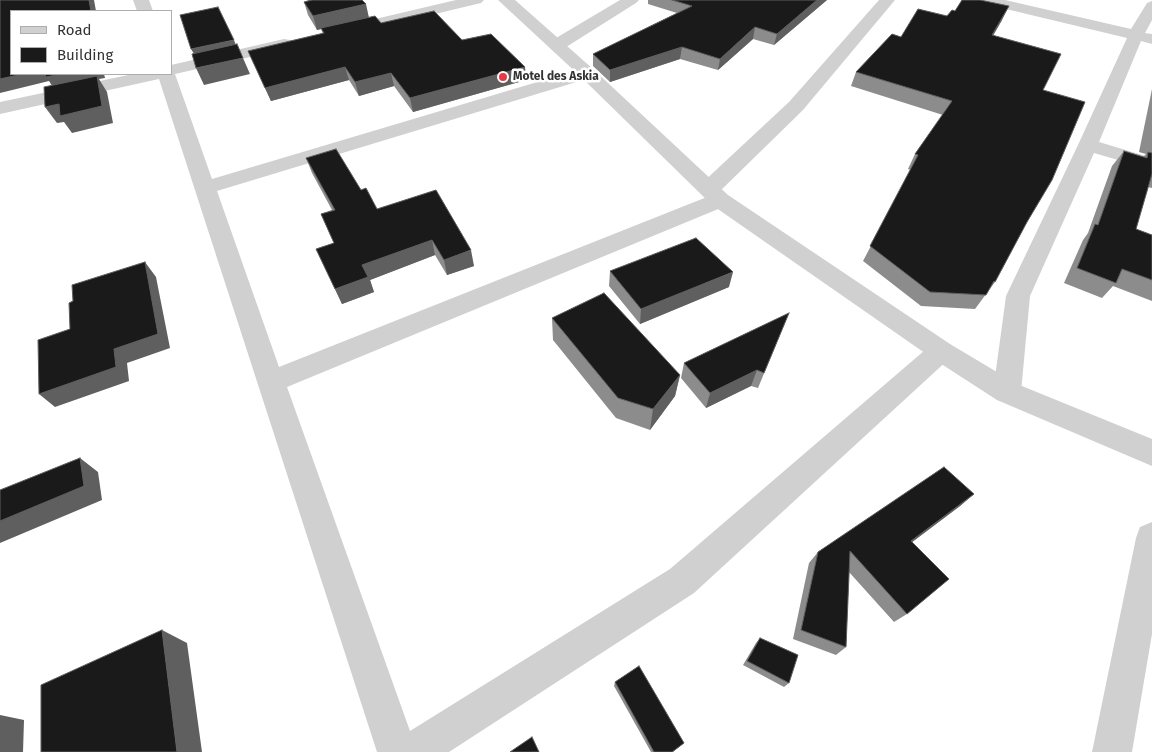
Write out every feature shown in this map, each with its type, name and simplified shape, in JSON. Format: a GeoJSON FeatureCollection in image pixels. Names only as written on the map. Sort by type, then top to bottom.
{"type":"FeatureCollection","features":[{"type":"Feature","properties":{"kind":"street"},"geometry":{"type":"LineString","coordinates":[[332,33],[476,0]]}},
{"type":"Feature","properties":{"kind":"street"},"geometry":{"type":"LineString","coordinates":[[506,0],[588,73],[714,195],[941,351],[1007,392],[1152,453]]}},
{"type":"Feature","properties":{"kind":"street"},"geometry":{"type":"LineString","coordinates":[[557,45],[631,0]]}},
{"type":"Feature","properties":{"kind":"street"},"geometry":{"type":"LineString","coordinates":[[271,382],[714,195],[796,106],[887,0]]}},
{"type":"Feature","properties":{"kind":"street"},"geometry":{"type":"LineString","coordinates":[[986,0],[1144,37]]}},
{"type":"Feature","properties":{"kind":"street"},"geometry":{"type":"LineString","coordinates":[[1007,392],[1018,296],[1088,145],[1144,37],[1152,6]]}},
{"type":"Feature","properties":{"kind":"street"},"geometry":{"type":"LineString","coordinates":[[172,70],[304,40]]}},
{"type":"Feature","properties":{"kind":"street"},"geometry":{"type":"LineString","coordinates":[[205,188],[588,73]]}},
{"type":"Feature","properties":{"kind":"street"},"geometry":{"type":"LineString","coordinates":[[0,108],[151,75]]}},
{"type":"Feature","properties":{"kind":"street"},"geometry":{"type":"LineString","coordinates":[[166,75],[397,752]]}},
{"type":"Feature","properties":{"kind":"street"},"geometry":{"type":"LineString","coordinates":[[1088,145],[1152,164]]}},
{"type":"Feature","properties":{"kind":"street"},"geometry":{"type":"LineString","coordinates":[[413,752],[682,581],[941,351]]}},
{"type":"Feature","properties":{"kind":"street"},"geometry":{"type":"LineString","coordinates":[[1112,752],[1152,538]]}},
{"type":"Feature","properties":{"kind":"building"},"geometry":{"type":"Polygon","coordinates":[[[0,0],[89,0],[91,10],[10,10],[10,75],[18,75],[0,79],[0,0]]]}},
{"type":"Feature","properties":{"kind":"building"},"geometry":{"type":"Polygon","coordinates":[[[312,0],[362,0],[366,4],[313,16],[304,2],[312,0]]]}},
{"type":"Feature","properties":{"kind":"building"},"geometry":{"type":"Polygon","coordinates":[[[672,0],[817,0],[777,34],[755,27],[720,59],[682,47],[610,70],[593,54],[692,6],[672,0]]]}},
{"type":"Feature","properties":{"kind":"building"},"geometry":{"type":"Polygon","coordinates":[[[962,0],[980,0],[1009,6],[992,35],[1061,54],[1043,90],[1085,102],[1052,180],[986,295],[930,292],[870,246],[918,155],[915,154],[952,101],[856,72],[892,34],[901,37],[918,9],[947,16],[952,10],[955,11],[962,0]]]}},
{"type":"Feature","properties":{"kind":"building"},"geometry":{"type":"Polygon","coordinates":[[[218,7],[234,40],[191,49],[180,15],[218,7]]]}},
{"type":"Feature","properties":{"kind":"building"},"geometry":{"type":"Polygon","coordinates":[[[434,11],[462,40],[491,34],[525,67],[410,98],[391,73],[355,82],[345,67],[265,88],[248,51],[324,33],[321,28],[375,16],[381,23],[434,11]]]}},
{"type":"Feature","properties":{"kind":"building"},"geometry":{"type":"Polygon","coordinates":[[[237,44],[243,58],[196,68],[192,54],[237,44]]]}},
{"type":"Feature","properties":{"kind":"building"},"geometry":{"type":"Polygon","coordinates":[[[97,76],[102,106],[60,116],[59,104],[45,107],[44,87],[97,76]]]}},
{"type":"Feature","properties":{"kind":"building"},"geometry":{"type":"Polygon","coordinates":[[[336,149],[361,190],[366,188],[377,209],[436,190],[471,250],[444,260],[432,240],[362,265],[368,277],[335,289],[316,249],[334,243],[321,214],[335,210],[306,158],[336,149]]]}},
{"type":"Feature","properties":{"kind":"building"},"geometry":{"type":"Polygon","coordinates":[[[1124,151],[1147,158],[1148,152],[1152,153],[1152,174],[1136,229],[1152,235],[1152,280],[1122,269],[1116,283],[1077,268],[1095,224],[1098,225],[1124,151]]]}},
{"type":"Feature","properties":{"kind":"building"},"geometry":{"type":"Polygon","coordinates":[[[696,238],[733,272],[641,309],[610,271],[696,238]]]}},
{"type":"Feature","properties":{"kind":"building"},"geometry":{"type":"Polygon","coordinates":[[[145,262],[158,334],[114,349],[116,367],[39,394],[38,340],[70,329],[69,303],[73,301],[72,285],[145,262]]]}},
{"type":"Feature","properties":{"kind":"building"},"geometry":{"type":"Polygon","coordinates":[[[604,293],[680,375],[653,409],[618,398],[552,318],[604,293]]]}},
{"type":"Feature","properties":{"kind":"building"},"geometry":{"type":"Polygon","coordinates":[[[789,313],[764,373],[757,370],[710,393],[684,363],[789,313]]]}},
{"type":"Feature","properties":{"kind":"building"},"geometry":{"type":"Polygon","coordinates":[[[80,458],[84,486],[0,521],[0,490],[80,458]]]}},
{"type":"Feature","properties":{"kind":"building"},"geometry":{"type":"Polygon","coordinates":[[[944,467],[974,494],[911,541],[949,579],[907,614],[850,551],[846,647],[801,630],[818,552],[944,467]]]}},
{"type":"Feature","properties":{"kind":"building"},"geometry":{"type":"Polygon","coordinates":[[[162,630],[177,752],[41,752],[41,685],[162,630]]]}},
{"type":"Feature","properties":{"kind":"building"},"geometry":{"type":"Polygon","coordinates":[[[760,638],[798,655],[789,683],[747,661],[760,638]]]}},
{"type":"Feature","properties":{"kind":"building"},"geometry":{"type":"Polygon","coordinates":[[[639,666],[684,743],[672,752],[654,752],[615,682],[639,666]]]}},
{"type":"Feature","properties":{"kind":"building"},"geometry":{"type":"Polygon","coordinates":[[[532,737],[539,752],[510,752],[532,737]]]}},
{"type":"Feature","properties":{"kind":"place","name":"Motel des Askia"},"geometry":{"type":"Point","coordinates":[503,77]}}]}
